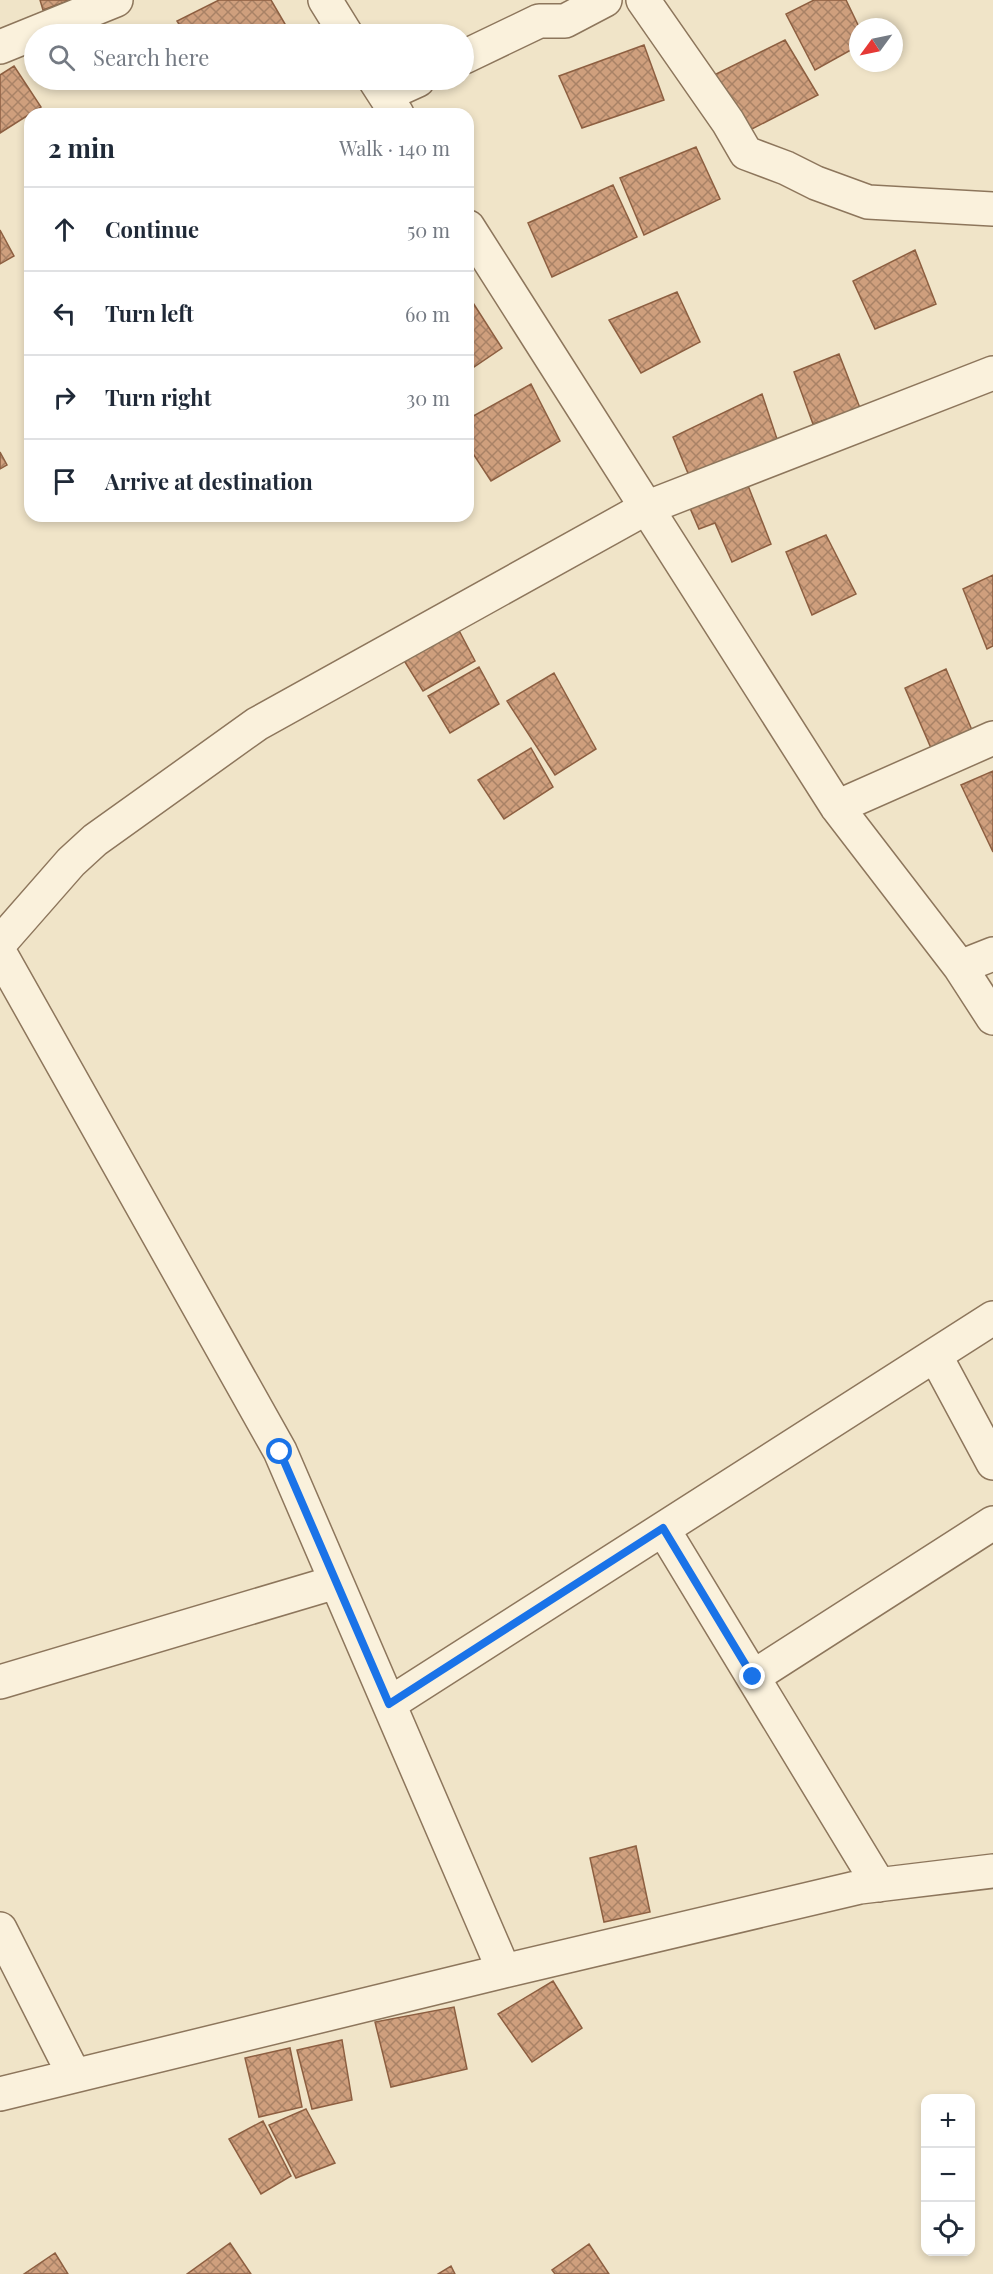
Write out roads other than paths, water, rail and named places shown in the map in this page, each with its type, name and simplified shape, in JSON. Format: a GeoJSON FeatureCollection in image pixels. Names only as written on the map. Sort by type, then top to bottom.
{"type":"FeatureCollection","features":[{"type":"Feature","properties":{"kind":"street"},"geometry":{"type":"LineString","coordinates":[[57,24],[116,0]]}},
{"type":"Feature","properties":{"kind":"street"},"geometry":{"type":"LineString","coordinates":[[325,0],[340,24]]}},
{"type":"Feature","properties":{"kind":"street"},"geometry":{"type":"LineString","coordinates":[[474,51],[548,10],[565,21],[605,0]]}},
{"type":"Feature","properties":{"kind":"street"},"geometry":{"type":"LineString","coordinates":[[643,0],[728,122],[746,153],[786,168],[816,183],[868,201],[993,209]]}},
{"type":"Feature","properties":{"kind":"street"},"geometry":{"type":"LineString","coordinates":[[0,47],[24,37]]}},
{"type":"Feature","properties":{"kind":"street"},"geometry":{"type":"LineString","coordinates":[[474,236],[837,807],[960,967],[993,1018]]}},
{"type":"Feature","properties":{"kind":"street"},"geometry":{"type":"LineString","coordinates":[[0,943],[71,862],[95,840],[257,724],[646,508],[993,373]]}},
{"type":"Feature","properties":{"kind":"street"},"geometry":{"type":"LineString","coordinates":[[837,807],[993,738]]}},
{"type":"Feature","properties":{"kind":"street"},"geometry":{"type":"LineString","coordinates":[[0,953],[280,1452],[504,1971]]}},
{"type":"Feature","properties":{"kind":"street"},"geometry":{"type":"LineString","coordinates":[[960,967],[993,954]]}},
{"type":"Feature","properties":{"kind":"street"},"geometry":{"type":"LineString","coordinates":[[389,1704],[993,1318]]}},
{"type":"Feature","properties":{"kind":"street"},"geometry":{"type":"LineString","coordinates":[[935,1355],[993,1463]]}},
{"type":"Feature","properties":{"kind":"street"},"geometry":{"type":"LineString","coordinates":[[753,1677],[993,1523]]}},
{"type":"Feature","properties":{"kind":"street"},"geometry":{"type":"LineString","coordinates":[[663,1528],[879,1885]]}},
{"type":"Feature","properties":{"kind":"street"},"geometry":{"type":"LineString","coordinates":[[0,1682],[336,1582]]}},
{"type":"Feature","properties":{"kind":"street"},"geometry":{"type":"LineString","coordinates":[[0,2094],[504,1971],[879,1885],[993,1871]]}},
{"type":"Feature","properties":{"kind":"street"},"geometry":{"type":"LineString","coordinates":[[0,1929],[74,2075]]}}]}
